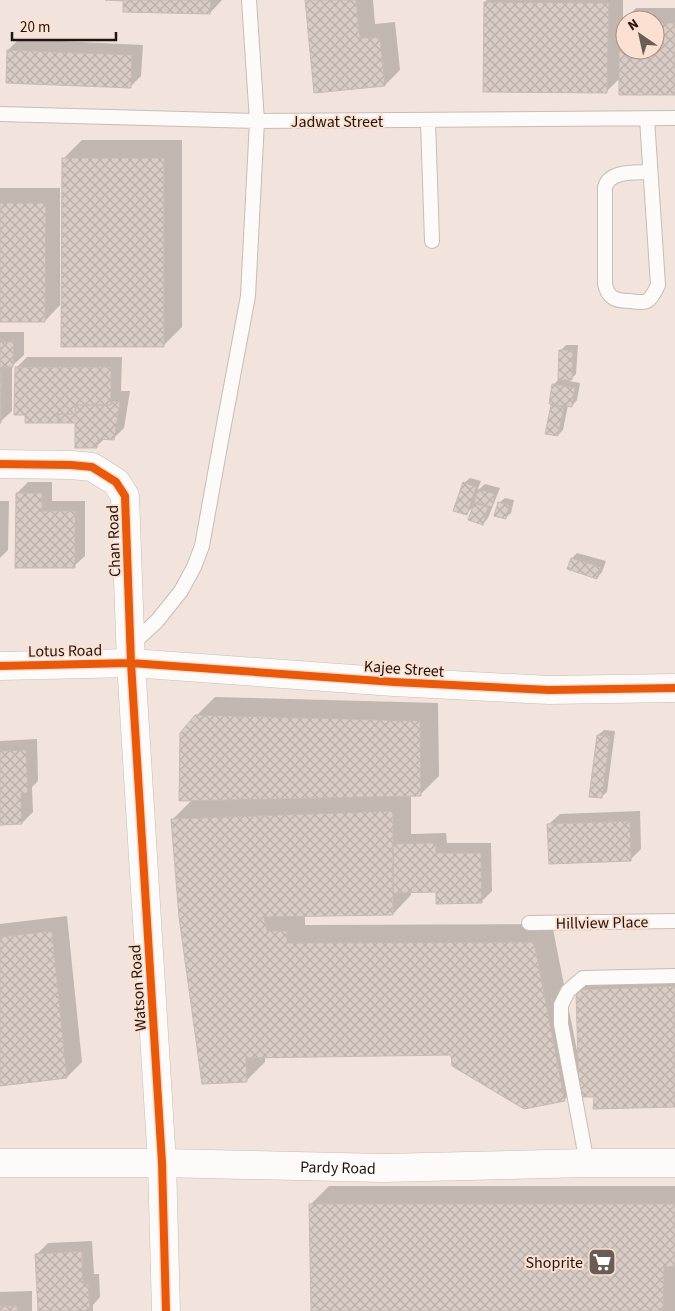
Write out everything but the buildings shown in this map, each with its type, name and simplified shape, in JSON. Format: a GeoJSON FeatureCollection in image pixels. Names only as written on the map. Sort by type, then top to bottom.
{"type":"FeatureCollection","features":[{"type":"Feature","properties":{"kind":"street","name":"Chan Road"},"geometry":{"type":"LineString","coordinates":[[0,464],[92,467],[116,482],[125,496],[131,654]]}},
{"type":"Feature","properties":{"kind":"street","name":"Lotus Road"},"geometry":{"type":"LineString","coordinates":[[0,666],[131,654]]}},
{"type":"Feature","properties":{"kind":"street","name":"Kajee Street"},"geometry":{"type":"LineString","coordinates":[[131,654],[394,682],[549,690],[675,688]]}},
{"type":"Feature","properties":{"kind":"street","name":"Watson Road"},"geometry":{"type":"LineString","coordinates":[[131,654],[162,1163],[166,1311]]}},
{"type":"Feature","properties":{"kind":"street","name":"Pardy Road"},"geometry":{"type":"LineString","coordinates":[[0,1163],[162,1163],[383,1168],[587,1163],[675,1163]]}},
{"type":"Feature","properties":{"kind":"lane"},"geometry":{"type":"LineString","coordinates":[[131,654],[181,591],[194,567],[202,546],[248,296],[257,121],[249,0]]}},
{"type":"Feature","properties":{"kind":"lane","name":"Jadwat Street"},"geometry":{"type":"LineString","coordinates":[[0,114],[257,121],[675,118]]}},
{"type":"Feature","properties":{"kind":"lane"},"geometry":{"type":"LineString","coordinates":[[647,119],[658,285],[652,297],[644,302],[616,300],[610,296],[605,284],[604,187],[609,178],[615,175],[650,172]]}},
{"type":"Feature","properties":{"kind":"lane"},"geometry":{"type":"LineString","coordinates":[[428,120],[432,241]]}},
{"type":"Feature","properties":{"kind":"lane","name":"Hillview Place"},"geometry":{"type":"LineString","coordinates":[[529,923],[675,921]]}},
{"type":"Feature","properties":{"kind":"lane"},"geometry":{"type":"LineString","coordinates":[[587,1163],[561,1024],[561,1005],[568,991],[583,978],[675,976]]}},
{"type":"Feature","properties":{"kind":"cycle path"},"geometry":{"type":"LineString","coordinates":[[0,464],[92,467],[116,482],[125,496],[131,663],[162,1163],[166,1311]]}},
{"type":"Feature","properties":{"kind":"cycle path"},"geometry":{"type":"LineString","coordinates":[[0,666],[131,663],[394,682],[549,690],[675,688]]}},
{"type":"Feature","properties":{"kind":"place","name":"Shoprite"},"geometry":{"type":"Point","coordinates":[602,1262]}}]}
